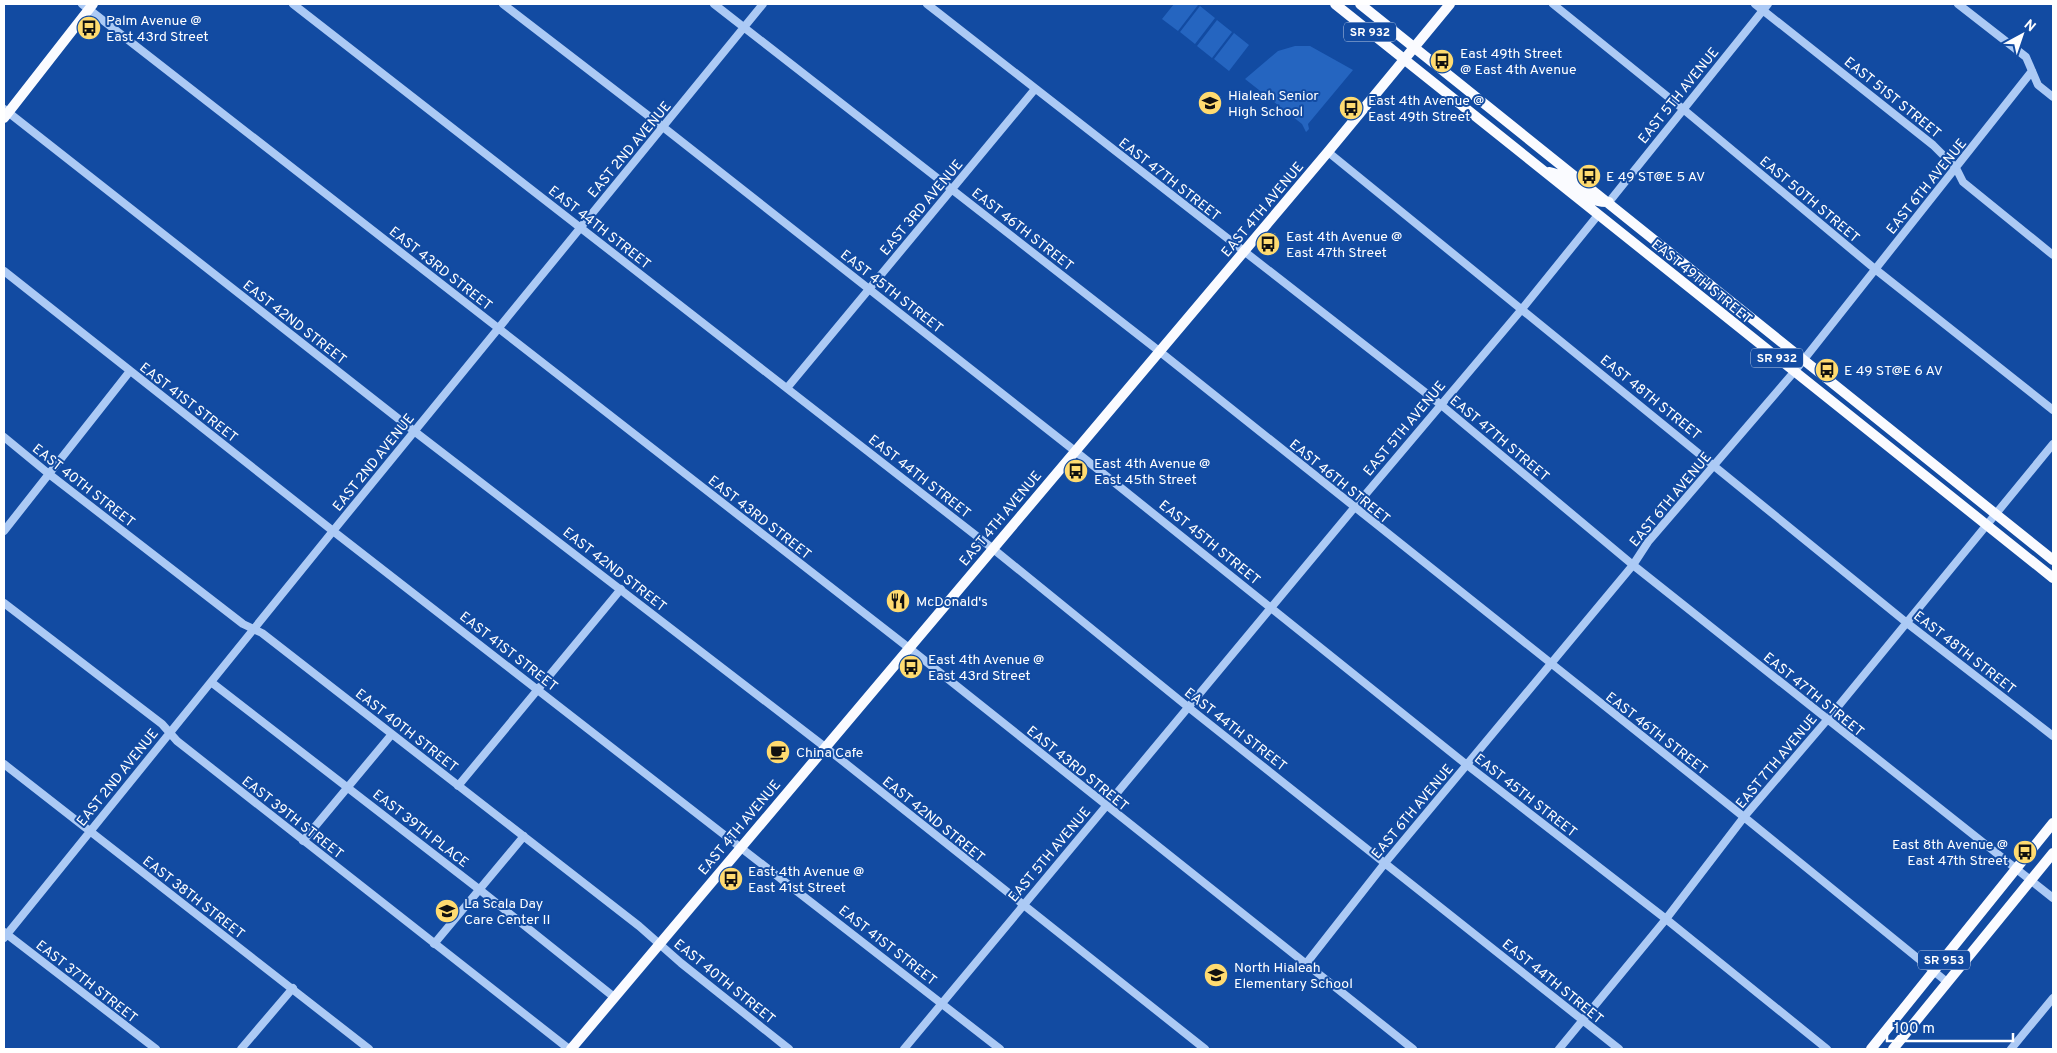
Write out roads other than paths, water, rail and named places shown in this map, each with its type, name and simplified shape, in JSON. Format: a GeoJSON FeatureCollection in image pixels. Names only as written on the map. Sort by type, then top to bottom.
{"type":"FeatureCollection","features":[{"type":"Feature","properties":{"kind":"main road","name":"EAST 49TH STREET"},"geometry":{"type":"LineString","coordinates":[[1335,4],[2053,578]]}},
{"type":"Feature","properties":{"kind":"main road","name":"EAST 49TH STREET"},"geometry":{"type":"LineString","coordinates":[[1360,4],[1416,47],[2053,560]]}},
{"type":"Feature","properties":{"kind":"main road","name":"EAST 4TH AVENUE"},"geometry":{"type":"LineString","coordinates":[[574,1048],[659,943],[1328,152],[1450,4]]}},
{"type":"Feature","properties":{"kind":"main road"},"geometry":{"type":"LineString","coordinates":[[5,113],[88,6]]}},
{"type":"Feature","properties":{"kind":"main road"},"geometry":{"type":"LineString","coordinates":[[1544,171],[1553,172],[1561,176],[1594,201],[1608,202]]}},
{"type":"Feature","properties":{"kind":"main road"},"geometry":{"type":"LineString","coordinates":[[1598,215],[1614,214],[1660,250],[1671,252]]}},
{"type":"Feature","properties":{"kind":"main road","name":"SR 953"},"geometry":{"type":"LineString","coordinates":[[1871,1049],[2053,823]]}},
{"type":"Feature","properties":{"kind":"main road","name":"SR 953"},"geometry":{"type":"LineString","coordinates":[[1893,1049],[2053,853]]}},
{"type":"Feature","properties":{"kind":"street","name":"EAST 44TH STREET"},"geometry":{"type":"LineString","coordinates":[[293,4],[992,548],[1188,707],[1619,1049]]}},
{"type":"Feature","properties":{"kind":"street","name":"EAST 45TH STREET"},"geometry":{"type":"LineString","coordinates":[[503,4],[1075,450],[1827,1049]]}},
{"type":"Feature","properties":{"kind":"street","name":"EAST 46TH STREET"},"geometry":{"type":"LineString","coordinates":[[714,4],[1159,351],[1744,817],[1947,982]]}},
{"type":"Feature","properties":{"kind":"street","name":"EAST 2ND AVENUE"},"geometry":{"type":"LineString","coordinates":[[5,935],[763,4]]}},
{"type":"Feature","properties":{"kind":"street","name":"EAST 47TH STREET"},"geometry":{"type":"LineString","coordinates":[[927,4],[1440,404],[1633,565],[2053,898]]}},
{"type":"Feature","properties":{"kind":"street","name":"EAST 50TH STREET"},"geometry":{"type":"LineString","coordinates":[[1553,4],[1684,109],[1875,269],[2053,410]]}},
{"type":"Feature","properties":{"kind":"street","name":"EAST 51ST STREET"},"geometry":{"type":"LineString","coordinates":[[1755,4],[1765,7],[1933,145],[1956,168],[1963,182],[2053,256]]}},
{"type":"Feature","properties":{"kind":"street"},"geometry":{"type":"LineString","coordinates":[[1958,4],[2026,57],[2038,85],[2053,98]]}},
{"type":"Feature","properties":{"kind":"street","name":"EAST 43RD STREET"},"geometry":{"type":"LineString","coordinates":[[88,6],[908,648],[1413,1049]]}},
{"type":"Feature","properties":{"kind":"street","name":"EAST 5TH AVENUE"},"geometry":{"type":"LineString","coordinates":[[1608,202],[1765,7]]}},
{"type":"Feature","properties":{"kind":"street","name":"EAST 6TH AVENUE"},"geometry":{"type":"LineString","coordinates":[[1305,965],[1385,863],[1552,665],[1633,565],[1648,542],[1794,372],[2032,71]]}},
{"type":"Feature","properties":{"kind":"street","name":"EAST 3RD AVENUE"},"geometry":{"type":"LineString","coordinates":[[787,388],[1034,89]]}},
{"type":"Feature","properties":{"kind":"street","name":"EAST 42ND STREET"},"geometry":{"type":"LineString","coordinates":[[5,113],[825,747],[1022,906],[1205,1049]]}},
{"type":"Feature","properties":{"kind":"street","name":"EAST 48TH STREET"},"geometry":{"type":"LineString","coordinates":[[1328,152],[1907,623],[2053,736]]}},
{"type":"Feature","properties":{"kind":"street","name":"EAST 5TH AVENUE"},"geometry":{"type":"LineString","coordinates":[[904,1049],[1440,404],[1522,309],[1598,215]]}},
{"type":"Feature","properties":{"kind":"street","name":"EAST 41ST STREET"},"geometry":{"type":"LineString","coordinates":[[4,271],[333,531],[1000,1049]]}},
{"type":"Feature","properties":{"kind":"street"},"geometry":{"type":"LineString","coordinates":[[4,531],[130,371]]}},
{"type":"Feature","properties":{"kind":"street","name":"EAST 40TH STREET"},"geometry":{"type":"LineString","coordinates":[[4,437],[49,474],[254,630],[262,633],[524,836],[789,1049]]}},
{"type":"Feature","properties":{"kind":"street","name":"EAST 7TH AVENUE"},"geometry":{"type":"LineString","coordinates":[[1559,1049],[1666,919],[1744,817],[1827,720],[2053,444]]}},
{"type":"Feature","properties":{"kind":"street"},"geometry":{"type":"LineString","coordinates":[[458,786],[620,589]]}},
{"type":"Feature","properties":{"kind":"street","name":"EAST 39TH STREET"},"geometry":{"type":"LineString","coordinates":[[4,603],[170,732],[176,741],[540,1027],[574,1048]]}},
{"type":"Feature","properties":{"kind":"street","name":"EAST 39TH PLACE"},"geometry":{"type":"LineString","coordinates":[[211,682],[347,786],[614,997]]}},
{"type":"Feature","properties":{"kind":"street"},"geometry":{"type":"LineString","coordinates":[[303,841],[392,734]]}},
{"type":"Feature","properties":{"kind":"street","name":"EAST 38TH STREET"},"geometry":{"type":"LineString","coordinates":[[4,764],[369,1049]]}},
{"type":"Feature","properties":{"kind":"street"},"geometry":{"type":"LineString","coordinates":[[434,944],[524,836]]}},
{"type":"Feature","properties":{"kind":"street","name":"EAST 37TH STREET"},"geometry":{"type":"LineString","coordinates":[[5,935],[156,1049]]}},
{"type":"Feature","properties":{"kind":"street"},"geometry":{"type":"LineString","coordinates":[[241,1049],[293,988]]}},
{"type":"Feature","properties":{"kind":"street"},"geometry":{"type":"LineString","coordinates":[[2011,1049],[2053,998]]}},
{"type":"Feature","properties":{"kind":"place","name":"Palm Avenue @ East 43rd Street"},"geometry":{"type":"Point","coordinates":[89,28]}},
{"type":"Feature","properties":{"kind":"place","name":"East 49th Street @ East 4th Avenue"},"geometry":{"type":"Point","coordinates":[1442,61]}},
{"type":"Feature","properties":{"kind":"place","name":"Hialeah Senior High School"},"geometry":{"type":"Point","coordinates":[1210,103]}},
{"type":"Feature","properties":{"kind":"place","name":"East 4th Avenue @ East 49th Street"},"geometry":{"type":"Point","coordinates":[1351,108]}},
{"type":"Feature","properties":{"kind":"place","name":"E 49 ST@E 5 AV"},"geometry":{"type":"Point","coordinates":[1589,176]}},
{"type":"Feature","properties":{"kind":"place","name":"East 4th Avenue @ East 47th Street"},"geometry":{"type":"Point","coordinates":[1268,244]}},
{"type":"Feature","properties":{"kind":"place","name":"E 49 ST@E 6 AV"},"geometry":{"type":"Point","coordinates":[1827,370]}},
{"type":"Feature","properties":{"kind":"place","name":"East 4th Avenue @ East 45th Street"},"geometry":{"type":"Point","coordinates":[1076,471]}},
{"type":"Feature","properties":{"kind":"place","name":"McDonald's"},"geometry":{"type":"Point","coordinates":[898,601]}},
{"type":"Feature","properties":{"kind":"place","name":"East 4th Avenue @ East 43rd Street"},"geometry":{"type":"Point","coordinates":[911,667]}},
{"type":"Feature","properties":{"kind":"place","name":"China Cafe"},"geometry":{"type":"Point","coordinates":[778,752]}},
{"type":"Feature","properties":{"kind":"place","name":"East 8th Avenue @ East 47th Street"},"geometry":{"type":"Point","coordinates":[2025,852]}},
{"type":"Feature","properties":{"kind":"place","name":"East 4th Avenue @ East 41st Street"},"geometry":{"type":"Point","coordinates":[731,879]}},
{"type":"Feature","properties":{"kind":"place","name":"La Scala Day Care Center II"},"geometry":{"type":"Point","coordinates":[447,911]}},
{"type":"Feature","properties":{"kind":"place","name":"North Hialeah Elementary School"},"geometry":{"type":"Point","coordinates":[1216,975]}}]}
